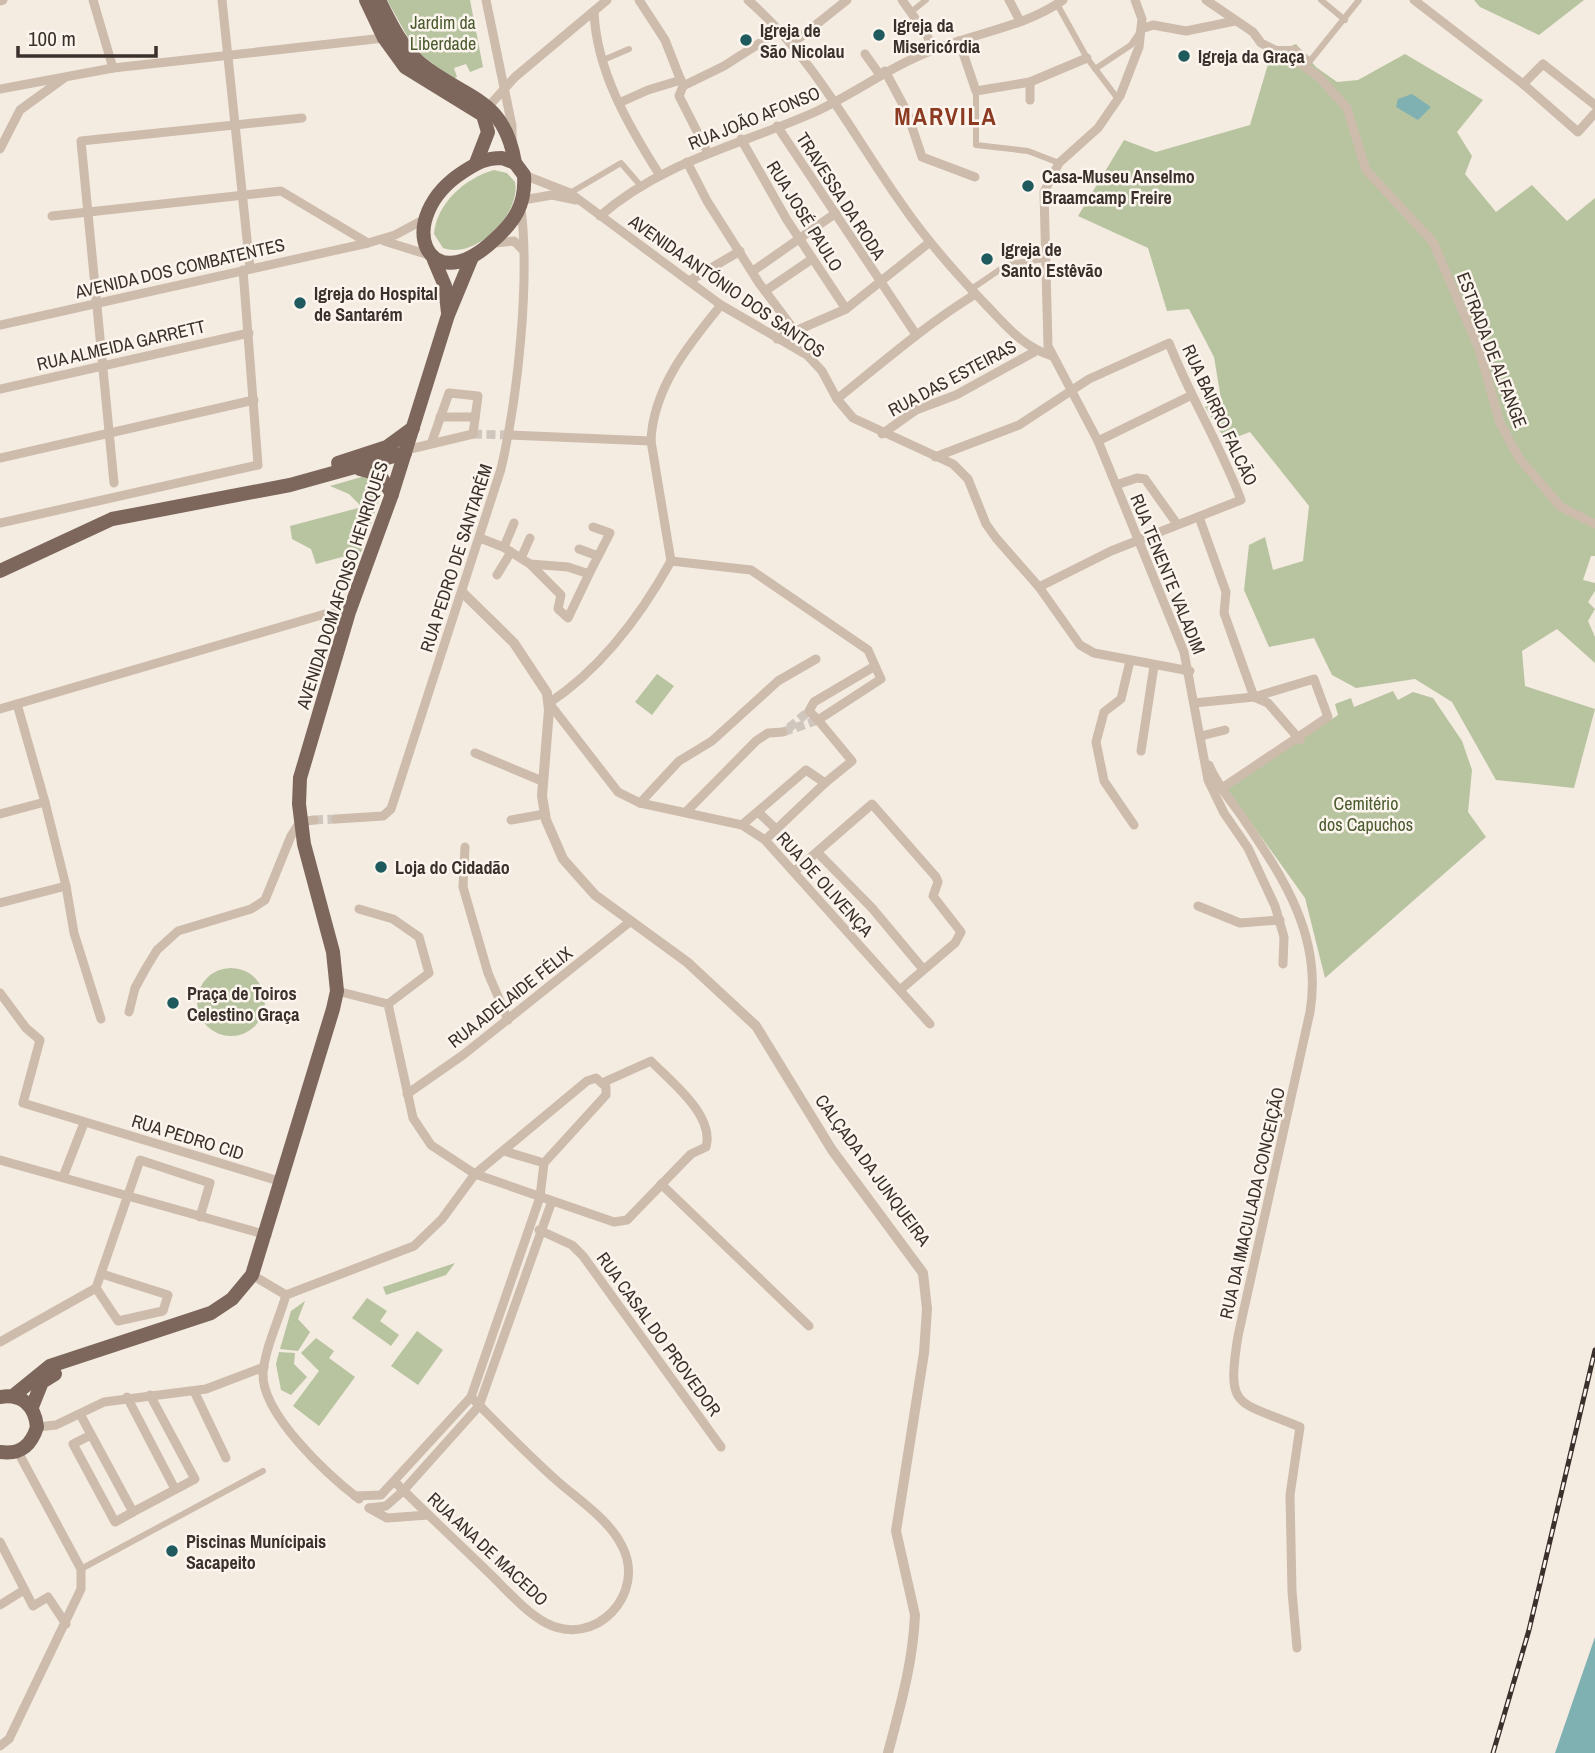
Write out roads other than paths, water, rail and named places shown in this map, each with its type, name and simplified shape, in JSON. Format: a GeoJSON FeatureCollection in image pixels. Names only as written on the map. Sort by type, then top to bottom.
{"type":"FeatureCollection","features":[{"type":"Feature","properties":{"kind":"main road"},"geometry":{"type":"LineString","coordinates":[[366,0],[384,38],[405,67],[483,115],[487,124],[486,141],[476,163]]}},
{"type":"Feature","properties":{"kind":"main road"},"geometry":{"type":"LineString","coordinates":[[379,0],[396,34],[419,62],[458,90],[489,106],[512,142],[515,163],[524,175],[522,204],[509,226],[487,247],[472,257],[454,262],[431,257],[424,240],[423,220],[441,189],[476,163],[502,158],[515,163]]}},
{"type":"Feature","properties":{"kind":"main road","name":"AVENIDA DOM AFONSO HENRIQUES"},"geometry":{"type":"LineString","coordinates":[[431,257],[445,286],[448,314]]}},
{"type":"Feature","properties":{"kind":"main road","name":"AVENIDA DOM AFONSO HENRIQUES"},"geometry":{"type":"LineString","coordinates":[[337,991],[333,952],[312,870],[300,778],[349,612],[406,452],[448,314],[472,257]]}},
{"type":"Feature","properties":{"kind":"main road"},"geometry":{"type":"LineString","coordinates":[[257,489],[378,450],[413,428]]}},
{"type":"Feature","properties":{"kind":"main road"},"geometry":{"type":"LineString","coordinates":[[0,572],[112,519],[257,489],[290,485],[406,452]]}},
{"type":"Feature","properties":{"kind":"main road"},"geometry":{"type":"LineString","coordinates":[[354,468],[379,474],[392,494]]}},
{"type":"Feature","properties":{"kind":"main road"},"geometry":{"type":"LineString","coordinates":[[6,1396],[50,1366],[211,1313],[232,1299],[252,1275],[267,1235],[337,991]]}},
{"type":"Feature","properties":{"kind":"main road"},"geometry":{"type":"LineString","coordinates":[[0,1452],[18,1452],[34,1438],[37,1427],[32,1408],[42,1382],[79,1358]]}},
{"type":"Feature","properties":{"kind":"main road"},"geometry":{"type":"LineString","coordinates":[[6,1396],[32,1408]]}},
{"type":"Feature","properties":{"kind":"street"},"geometry":{"type":"LineString","coordinates":[[93,0],[113,68]]}},
{"type":"Feature","properties":{"kind":"street"},"geometry":{"type":"LineString","coordinates":[[0,523],[258,465],[243,195],[222,0]]}},
{"type":"Feature","properties":{"kind":"street"},"geometry":{"type":"LineString","coordinates":[[486,0],[512,126],[512,142]]}},
{"type":"Feature","properties":{"kind":"street"},"geometry":{"type":"LineString","coordinates":[[489,106],[504,88],[607,0]]}},
{"type":"Feature","properties":{"kind":"street"},"geometry":{"type":"LineString","coordinates":[[639,0],[665,40],[682,83],[679,96],[708,153]]}},
{"type":"Feature","properties":{"kind":"street"},"geometry":{"type":"LineString","coordinates":[[748,0],[793,43],[836,101],[901,203],[972,292],[1005,327],[1036,351],[1052,356]]}},
{"type":"Feature","properties":{"kind":"street"},"geometry":{"type":"LineString","coordinates":[[793,43],[847,0]]}},
{"type":"Feature","properties":{"kind":"street"},"geometry":{"type":"LineString","coordinates":[[902,0],[933,50]]}},
{"type":"Feature","properties":{"kind":"street"},"geometry":{"type":"LineString","coordinates":[[911,12],[926,0]]}},
{"type":"Feature","properties":{"kind":"street"},"geometry":{"type":"LineString","coordinates":[[1009,0],[1020,21]]}},
{"type":"Feature","properties":{"kind":"street"},"geometry":{"type":"LineString","coordinates":[[958,41],[976,91],[976,145],[1028,152],[1059,163],[1098,128],[1118,99],[1139,47],[1142,19],[1135,0]]}},
{"type":"Feature","properties":{"kind":"street","name":"ESTRADA DE ALFANGE"},"geometry":{"type":"LineString","coordinates":[[1206,0],[1273,49],[1319,77],[1347,108],[1366,170],[1433,242],[1479,349],[1500,423],[1519,458],[1561,507],[1595,524]]}},
{"type":"Feature","properties":{"kind":"street"},"geometry":{"type":"LineString","coordinates":[[1321,0],[1345,20]]}},
{"type":"Feature","properties":{"kind":"street"},"geometry":{"type":"LineString","coordinates":[[1273,49],[1296,49],[1310,61],[1359,0]]}},
{"type":"Feature","properties":{"kind":"street"},"geometry":{"type":"LineString","coordinates":[[1414,0],[1523,84],[1578,132],[1595,113]]}},
{"type":"Feature","properties":{"kind":"street"},"geometry":{"type":"LineString","coordinates":[[1060,2],[1087,58],[1118,99]]}},
{"type":"Feature","properties":{"kind":"street","name":"RUA JOÃO AFONSO"},"geometry":{"type":"LineString","coordinates":[[600,216],[640,184],[659,174],[836,101],[882,73],[933,50],[1002,28],[1060,2]]}},
{"type":"Feature","properties":{"kind":"street"},"geometry":{"type":"LineString","coordinates":[[594,11],[601,61],[637,139],[659,174]]}},
{"type":"Feature","properties":{"kind":"street"},"geometry":{"type":"LineString","coordinates":[[1096,69],[1131,45],[1141,29],[1153,25],[1186,31],[1235,21]]}},
{"type":"Feature","properties":{"kind":"street"},"geometry":{"type":"LineString","coordinates":[[619,103],[648,90],[682,83],[724,66],[780,30]]}},
{"type":"Feature","properties":{"kind":"street"},"geometry":{"type":"LineString","coordinates":[[0,89],[113,68],[384,38]]}},
{"type":"Feature","properties":{"kind":"street"},"geometry":{"type":"LineString","coordinates":[[601,61],[629,49]]}},
{"type":"Feature","properties":{"kind":"street"},"geometry":{"type":"LineString","coordinates":[[866,54],[907,112],[922,157],[975,177]]}},
{"type":"Feature","properties":{"kind":"street"},"geometry":{"type":"LineString","coordinates":[[976,91],[1030,82],[1087,58]]}},
{"type":"Feature","properties":{"kind":"street"},"geometry":{"type":"LineString","coordinates":[[1523,84],[1543,64],[1595,106]]}},
{"type":"Feature","properties":{"kind":"street"},"geometry":{"type":"LineString","coordinates":[[0,149],[20,110],[68,75]]}},
{"type":"Feature","properties":{"kind":"street"},"geometry":{"type":"LineString","coordinates":[[1030,82],[1030,100]]}},
{"type":"Feature","properties":{"kind":"street"},"geometry":{"type":"LineString","coordinates":[[114,483],[80,141],[302,118]]}},
{"type":"Feature","properties":{"kind":"street","name":"TRAVESSA DA RODA"},"geometry":{"type":"LineString","coordinates":[[777,126],[915,333]]}},
{"type":"Feature","properties":{"kind":"street","name":"RUA JOSÉ PAULO"},"geometry":{"type":"LineString","coordinates":[[741,139],[797,237],[846,309]]}},
{"type":"Feature","properties":{"kind":"street"},"geometry":{"type":"LineString","coordinates":[[687,162],[707,201],[765,291],[795,331]]}},
{"type":"Feature","properties":{"kind":"street"},"geometry":{"type":"LineString","coordinates":[[570,193],[621,163],[640,184]]}},
{"type":"Feature","properties":{"kind":"street","name":"RUA TENENTE VALADIM"},"geometry":{"type":"LineString","coordinates":[[1059,163],[1044,192],[1045,320],[1052,356],[1098,442],[1190,671],[1208,780],[1224,813],[1248,848],[1280,920],[1284,937],[1283,964]]}},
{"type":"Feature","properties":{"kind":"street","name":"AVENIDA ANTÓNIO DOS SANTOS"},"geometry":{"type":"LineString","coordinates":[[524,175],[570,193],[721,305],[807,355],[822,371],[837,399],[853,418],[953,464],[968,479],[986,524],[1039,587],[1080,645],[1094,653],[1190,671]]}},
{"type":"Feature","properties":{"kind":"street"},"geometry":{"type":"LineString","coordinates":[[52,216],[281,191],[368,243]]}},
{"type":"Feature","properties":{"kind":"street","name":"AVENIDA ANTÓNIO DOS SANTOS"},"geometry":{"type":"LineString","coordinates":[[522,204],[552,195],[581,202]]}},
{"type":"Feature","properties":{"kind":"street","name":"RUA PEDRO DE SANTARÉM"},"geometry":{"type":"LineString","coordinates":[[336,819],[383,816],[391,810],[480,538],[509,435],[517,366],[523,251],[522,204]]}},
{"type":"Feature","properties":{"kind":"street"},"geometry":{"type":"LineString","coordinates":[[753,271],[797,237],[836,213]]}},
{"type":"Feature","properties":{"kind":"street","name":"AVENIDA DOS COMBATENTES"},"geometry":{"type":"LineString","coordinates":[[0,325],[368,243],[395,236],[423,220]]}},
{"type":"Feature","properties":{"kind":"street"},"geometry":{"type":"LineString","coordinates":[[379,240],[400,244],[431,257]]}},
{"type":"Feature","properties":{"kind":"street"},"geometry":{"type":"LineString","coordinates":[[487,247],[509,240],[518,243],[523,251]]}},
{"type":"Feature","properties":{"kind":"street"},"geometry":{"type":"LineString","coordinates":[[777,339],[846,309],[930,242]]}},
{"type":"Feature","properties":{"kind":"street"},"geometry":{"type":"LineString","coordinates":[[689,281],[740,251]]}},
{"type":"Feature","properties":{"kind":"street"},"geometry":{"type":"LineString","coordinates":[[837,399],[884,363],[915,333],[1008,264],[1045,259]]}},
{"type":"Feature","properties":{"kind":"street"},"geometry":{"type":"LineString","coordinates":[[765,291],[812,260]]}},
{"type":"Feature","properties":{"kind":"street"},"geometry":{"type":"LineString","coordinates":[[462,592],[523,654],[543,685],[549,704],[601,661],[635,618],[671,561],[651,441],[656,401],[692,342],[721,305]]}},
{"type":"Feature","properties":{"kind":"street","name":"RUA ALMEIDA GARRETT"},"geometry":{"type":"LineString","coordinates":[[0,388],[249,332]]}},
{"type":"Feature","properties":{"kind":"street","name":"RUA BAIRRO FALCÃO"},"geometry":{"type":"LineString","coordinates":[[1073,391],[1088,379],[1169,343],[1190,396],[1229,467],[1241,500],[1199,517]]}},
{"type":"Feature","properties":{"kind":"street","name":"RUA DAS ESTEIRAS"},"geometry":{"type":"LineString","coordinates":[[883,434],[916,410],[957,395],[1036,351]]}},
{"type":"Feature","properties":{"kind":"street"},"geometry":{"type":"LineString","coordinates":[[935,457],[1019,425],[1073,391]]}},
{"type":"Feature","properties":{"kind":"street"},"geometry":{"type":"LineString","coordinates":[[406,452],[473,435],[478,396],[449,393],[431,444]]}},
{"type":"Feature","properties":{"kind":"street"},"geometry":{"type":"LineString","coordinates":[[1098,442],[1190,396]]}},
{"type":"Feature","properties":{"kind":"street"},"geometry":{"type":"LineString","coordinates":[[0,458],[254,400]]}},
{"type":"Feature","properties":{"kind":"street"},"geometry":{"type":"LineString","coordinates":[[440,417],[475,417]]}},
{"type":"Feature","properties":{"kind":"street"},"geometry":{"type":"LineString","coordinates":[[509,435],[651,441]]}},
{"type":"Feature","properties":{"kind":"street"},"geometry":{"type":"LineString","coordinates":[[1116,485],[1137,478],[1145,479],[1177,524]]}},
{"type":"Feature","properties":{"kind":"street"},"geometry":{"type":"LineString","coordinates":[[1039,587],[1111,551],[1199,517],[1226,592],[1224,613],[1254,697],[1268,703],[1299,739]]}},
{"type":"Feature","properties":{"kind":"street"},"geometry":{"type":"LineString","coordinates":[[497,575],[508,550],[514,523]]}},
{"type":"Feature","properties":{"kind":"street"},"geometry":{"type":"LineString","coordinates":[[480,538],[508,550],[530,564],[561,595],[558,608],[568,618],[610,533],[593,527]]}},
{"type":"Feature","properties":{"kind":"street"},"geometry":{"type":"LineString","coordinates":[[521,558],[530,538]]}},
{"type":"Feature","properties":{"kind":"street"},"geometry":{"type":"LineString","coordinates":[[579,549],[598,556]]}},
{"type":"Feature","properties":{"kind":"street"},"geometry":{"type":"LineString","coordinates":[[671,561],[751,570],[868,650],[881,679],[818,720]]}},
{"type":"Feature","properties":{"kind":"street"},"geometry":{"type":"LineString","coordinates":[[530,564],[568,567],[589,574]]}},
{"type":"Feature","properties":{"kind":"street"},"geometry":{"type":"LineString","coordinates":[[0,709],[325,614],[349,612]]}},
{"type":"Feature","properties":{"kind":"street"},"geometry":{"type":"LineString","coordinates":[[640,803],[679,761],[712,741],[760,695],[816,659]]}},
{"type":"Feature","properties":{"kind":"street"},"geometry":{"type":"LineString","coordinates":[[1130,661],[1121,699],[1104,712],[1096,742],[1104,781],[1134,825]]}},
{"type":"Feature","properties":{"kind":"street"},"geometry":{"type":"LineString","coordinates":[[765,840],[852,761],[809,711],[814,702],[875,666]]}},
{"type":"Feature","properties":{"kind":"street"},"geometry":{"type":"LineString","coordinates":[[1142,751],[1154,666]]}},
{"type":"Feature","properties":{"kind":"street"},"geometry":{"type":"LineString","coordinates":[[1194,703],[1254,697],[1314,679],[1328,717],[1299,739],[1222,788]]}},
{"type":"Feature","properties":{"kind":"street"},"geometry":{"type":"LineString","coordinates":[[17,704],[66,886],[74,933],[101,1020]]}},
{"type":"Feature","properties":{"kind":"street","name":"CALÇADA DA JUNQUEIRA"},"geometry":{"type":"LineString","coordinates":[[549,704],[542,781],[545,814],[557,849],[568,867],[585,886],[687,962],[756,1026],[832,1150],[923,1273],[928,1310],[924,1353],[917,1413],[896,1522],[900,1555],[915,1615],[915,1627],[906,1687],[888,1753]]}},
{"type":"Feature","properties":{"kind":"street","name":"RUA DE OLIVENÇA"},"geometry":{"type":"LineString","coordinates":[[549,704],[618,792],[640,803],[742,825],[765,840],[930,1024]]}},
{"type":"Feature","properties":{"kind":"street"},"geometry":{"type":"LineString","coordinates":[[1201,736],[1225,730]]}},
{"type":"Feature","properties":{"kind":"street"},"geometry":{"type":"LineString","coordinates":[[685,812],[756,741],[768,733],[783,732]]}},
{"type":"Feature","properties":{"kind":"street"},"geometry":{"type":"LineString","coordinates":[[475,752],[542,781]]}},
{"type":"Feature","properties":{"kind":"street","name":"RUA DA IMACULADA CONCEIÇÃO"},"geometry":{"type":"LineString","coordinates":[[1204,753],[1222,788],[1291,893],[1307,938],[1314,969],[1310,1012],[1238,1336],[1233,1379],[1234,1392],[1242,1401],[1300,1427],[1290,1495],[1292,1591],[1297,1648]]}},
{"type":"Feature","properties":{"kind":"street"},"geometry":{"type":"LineString","coordinates":[[742,825],[806,770],[825,783]]}},
{"type":"Feature","properties":{"kind":"street"},"geometry":{"type":"LineString","coordinates":[[0,814],[45,802]]}},
{"type":"Feature","properties":{"kind":"street"},"geometry":{"type":"LineString","coordinates":[[795,871],[866,807],[872,804],[888,819],[936,877],[938,882],[933,896],[961,932],[955,943],[900,990]]}},
{"type":"Feature","properties":{"kind":"street"},"geometry":{"type":"LineString","coordinates":[[758,812],[776,829]]}},
{"type":"Feature","properties":{"kind":"street"},"geometry":{"type":"LineString","coordinates":[[511,820],[545,814]]}},
{"type":"Feature","properties":{"kind":"street"},"geometry":{"type":"LineString","coordinates":[[129,1012],[135,988],[146,968],[157,950],[178,931],[251,909],[265,900],[290,836],[307,821]]}},
{"type":"Feature","properties":{"kind":"street"},"geometry":{"type":"LineString","coordinates":[[465,847],[463,887],[488,973],[508,1020]]}},
{"type":"Feature","properties":{"kind":"street"},"geometry":{"type":"LineString","coordinates":[[818,853],[872,908],[923,968]]}},
{"type":"Feature","properties":{"kind":"street"},"geometry":{"type":"LineString","coordinates":[[0,903],[66,886]]}},
{"type":"Feature","properties":{"kind":"street"},"geometry":{"type":"LineString","coordinates":[[1198,906],[1240,923],[1280,920]]}},
{"type":"Feature","properties":{"kind":"street"},"geometry":{"type":"LineString","coordinates":[[359,909],[393,919],[419,937],[429,973],[388,1004]]}},
{"type":"Feature","properties":{"kind":"street","name":"RUA ADELAIDE FÉLIX"},"geometry":{"type":"LineString","coordinates":[[407,1094],[508,1020],[631,921]]}},
{"type":"Feature","properties":{"kind":"street"},"geometry":{"type":"LineString","coordinates":[[337,991],[388,1004]]}},
{"type":"Feature","properties":{"kind":"street","name":"RUA PEDRO CID"},"geometry":{"type":"LineString","coordinates":[[0,993],[26,1028],[40,1040],[23,1103],[84,1123],[149,1139],[282,1182]]}},
{"type":"Feature","properties":{"kind":"street"},"geometry":{"type":"LineString","coordinates":[[388,1004],[413,1118],[423,1136],[450,1160],[475,1174],[614,1222],[627,1220],[691,1154],[706,1147],[708,1141],[701,1117],[651,1061],[602,1083]]}},
{"type":"Feature","properties":{"kind":"street"},"geometry":{"type":"LineString","coordinates":[[286,1295],[407,1250],[442,1219],[475,1174],[587,1081],[596,1078],[602,1083],[606,1095],[544,1163],[540,1197],[471,1397],[381,1495],[355,1496]]}},
{"type":"Feature","properties":{"kind":"street"},"geometry":{"type":"LineString","coordinates":[[63,1177],[84,1123]]}},
{"type":"Feature","properties":{"kind":"street"},"geometry":{"type":"LineString","coordinates":[[504,1151],[544,1163]]}},
{"type":"Feature","properties":{"kind":"street"},"geometry":{"type":"LineString","coordinates":[[0,1160],[267,1235]]}},
{"type":"Feature","properties":{"kind":"street"},"geometry":{"type":"LineString","coordinates":[[0,1342],[96,1288],[140,1160],[210,1183],[200,1217]]}},
{"type":"Feature","properties":{"kind":"street"},"geometry":{"type":"LineString","coordinates":[[662,1184],[809,1326]]}},
{"type":"Feature","properties":{"kind":"street"},"geometry":{"type":"LineString","coordinates":[[369,1508],[386,1506],[403,1491],[480,1405],[552,1201]]}},
{"type":"Feature","properties":{"kind":"street","name":"RUA CASAL DO PROVEDOR"},"geometry":{"type":"LineString","coordinates":[[530,1227],[572,1245],[583,1256],[721,1447]]}},
{"type":"Feature","properties":{"kind":"street"},"geometry":{"type":"LineString","coordinates":[[96,1288],[118,1321],[163,1311],[168,1295],[102,1274]]}},
{"type":"Feature","properties":{"kind":"street"},"geometry":{"type":"LineString","coordinates":[[252,1275],[286,1295]]}},
{"type":"Feature","properties":{"kind":"street"},"geometry":{"type":"LineString","coordinates":[[286,1295],[264,1367],[265,1386],[303,1450],[369,1508],[387,1518],[428,1515]]}},
{"type":"Feature","properties":{"kind":"street"},"geometry":{"type":"LineString","coordinates":[[37,1427],[55,1425],[104,1402],[127,1397],[194,1391],[234,1381],[264,1367]]}},
{"type":"Feature","properties":{"kind":"street"},"geometry":{"type":"LineString","coordinates":[[194,1391],[226,1458]]}},
{"type":"Feature","properties":{"kind":"street"},"geometry":{"type":"LineString","coordinates":[[91,1435],[73,1444],[115,1522],[195,1479],[150,1395]]}},
{"type":"Feature","properties":{"kind":"street"},"geometry":{"type":"LineString","coordinates":[[127,1397],[175,1489]]}},
{"type":"Feature","properties":{"kind":"street","name":"RUA ANA DE MACEDO"},"geometry":{"type":"LineString","coordinates":[[395,1482],[547,1624],[571,1630],[593,1626],[610,1616],[622,1601],[627,1584],[628,1566],[621,1544],[593,1512],[471,1397]]}},
{"type":"Feature","properties":{"kind":"street"},"geometry":{"type":"LineString","coordinates":[[80,1414],[133,1512]]}},
{"type":"Feature","properties":{"kind":"street"},"geometry":{"type":"LineString","coordinates":[[0,1746],[9,1739],[81,1590],[81,1569],[18,1452]]}},
{"type":"Feature","properties":{"kind":"street"},"geometry":{"type":"LineString","coordinates":[[81,1569],[263,1471]]}},
{"type":"Feature","properties":{"kind":"street"},"geometry":{"type":"LineString","coordinates":[[0,1542],[33,1606],[48,1597],[66,1624]]}},
{"type":"Feature","properties":{"kind":"street"},"geometry":{"type":"LineString","coordinates":[[0,1605],[24,1590]]}},
{"type":"Feature","properties":{"kind":"water"},"geometry":{"type":"Polygon","coordinates":[[[1412,94],[1431,107],[1418,120],[1396,107],[1398,99],[1412,94]]]}},
{"type":"Feature","properties":{"kind":"water"},"geometry":{"type":"Polygon","coordinates":[[[1595,1637],[1595,1753],[1555,1753],[1595,1637]]]}},
{"type":"Feature","properties":{"kind":"tunnel"},"geometry":{"type":"LineString","coordinates":[[473,434],[509,435]]}},
{"type":"Feature","properties":{"kind":"tunnel"},"geometry":{"type":"LineString","coordinates":[[789,728],[809,711]]}},
{"type":"Feature","properties":{"kind":"tunnel"},"geometry":{"type":"LineString","coordinates":[[783,732],[818,720]]}},
{"type":"Feature","properties":{"kind":"tunnel"},"geometry":{"type":"LineString","coordinates":[[314,820],[336,819]]}},
{"type":"Feature","properties":{"kind":"railway"},"geometry":{"type":"LineString","coordinates":[[1493,1753],[1529,1630],[1595,1350]]}},
{"type":"Feature","properties":{"kind":"place","name":"Igreja da Misericórdia"},"geometry":{"type":"Point","coordinates":[879,35]}},
{"type":"Feature","properties":{"kind":"place","name":"Igreja de São Nicolau"},"geometry":{"type":"Point","coordinates":[746,40]}},
{"type":"Feature","properties":{"kind":"place","name":"Igreja da Graça"},"geometry":{"type":"Point","coordinates":[1184,56]}},
{"type":"Feature","properties":{"kind":"place","name":"Casa-Museu Anselmo Braamcamp Freire"},"geometry":{"type":"Point","coordinates":[1028,186]}},
{"type":"Feature","properties":{"kind":"place","name":"Igreja de Santo Estêvão"},"geometry":{"type":"Point","coordinates":[987,259]}},
{"type":"Feature","properties":{"kind":"place","name":"Igreja do Hospital de Santarém"},"geometry":{"type":"Point","coordinates":[300,303]}},
{"type":"Feature","properties":{"kind":"place","name":"Loja do Cidadão"},"geometry":{"type":"Point","coordinates":[381,867]}},
{"type":"Feature","properties":{"kind":"place","name":"Praça de Toiros Celestino Graça"},"geometry":{"type":"Point","coordinates":[173,1003]}},
{"type":"Feature","properties":{"kind":"place","name":"Piscinas Munícipais Sacapeito"},"geometry":{"type":"Point","coordinates":[172,1551]}},
{"type":"Feature","properties":{"kind":"district","name":"MARVILA"},"geometry":{"type":"Point","coordinates":[946,116]}},
{"type":"Feature","properties":{"kind":"park label","name":"Jardim da Liberdade"},"geometry":{"type":"Point","coordinates":[443,32]}},
{"type":"Feature","properties":{"kind":"park label","name":"Cemitério dos Capuchos"},"geometry":{"type":"Point","coordinates":[1366,813]}}]}
